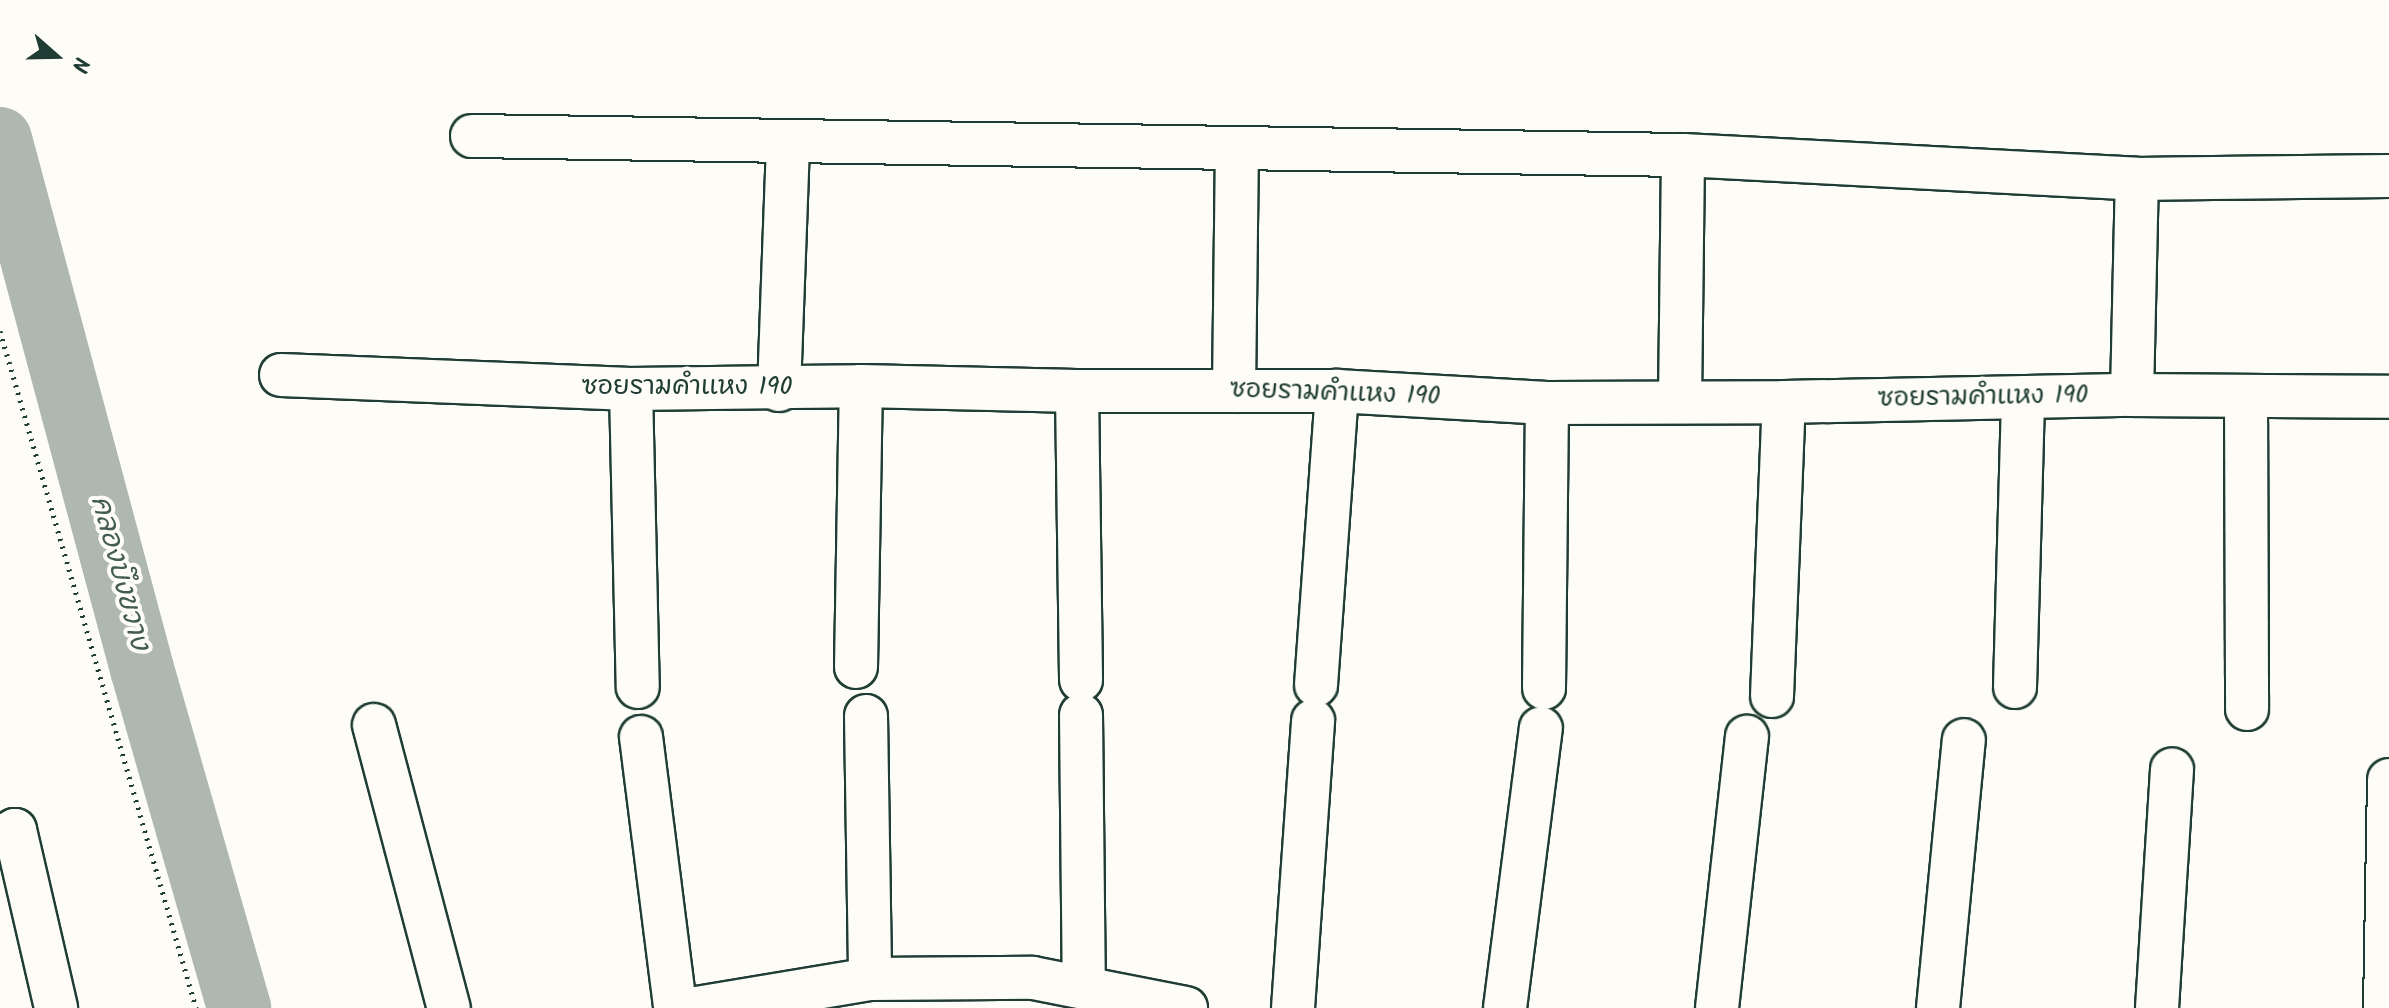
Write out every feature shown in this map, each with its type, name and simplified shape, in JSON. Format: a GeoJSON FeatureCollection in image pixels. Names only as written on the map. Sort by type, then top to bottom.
{"type":"FeatureCollection","features":[{"type":"Feature","properties":{"kind":"street"},"geometry":{"type":"LineString","coordinates":[[472,136],[1683,155],[2137,179],[2389,176]]}},
{"type":"Feature","properties":{"kind":"street"},"geometry":{"type":"LineString","coordinates":[[779,390],[788,142]]}},
{"type":"Feature","properties":{"kind":"street"},"geometry":{"type":"LineString","coordinates":[[1234,391],[1237,149]]}},
{"type":"Feature","properties":{"kind":"street"},"geometry":{"type":"LineString","coordinates":[[1680,402],[1683,155]]}},
{"type":"Feature","properties":{"kind":"street"},"geometry":{"type":"LineString","coordinates":[[2132,395],[2137,179]]}},
{"type":"Feature","properties":{"kind":"street","name":"ซอยรามคำแหง 190"},"geometry":{"type":"LineString","coordinates":[[281,375],[631,389],[779,390],[861,386],[1077,391],[1337,391],[1547,403],[2132,395],[2389,397]]}},
{"type":"Feature","properties":{"kind":"street"},"geometry":{"type":"LineString","coordinates":[[856,667],[861,386]]}},
{"type":"Feature","properties":{"kind":"street"},"geometry":{"type":"LineString","coordinates":[[631,389],[638,687]]}},
{"type":"Feature","properties":{"kind":"street"},"geometry":{"type":"LineString","coordinates":[[1077,391],[1084,987]]}},
{"type":"Feature","properties":{"kind":"street"},"geometry":{"type":"LineString","coordinates":[[1293,1008],[1337,391]]}},
{"type":"Feature","properties":{"kind":"street"},"geometry":{"type":"LineString","coordinates":[[2246,396],[2247,709]]}},
{"type":"Feature","properties":{"kind":"street"},"geometry":{"type":"LineString","coordinates":[[2015,687],[2023,397]]}},
{"type":"Feature","properties":{"kind":"street"},"geometry":{"type":"LineString","coordinates":[[1772,696],[1784,402]]}},
{"type":"Feature","properties":{"kind":"street"},"geometry":{"type":"LineString","coordinates":[[1505,1008],[1542,708],[1547,403]]}},
{"type":"Feature","properties":{"kind":"street"},"geometry":{"type":"LineString","coordinates":[[866,716],[870,979]]}},
{"type":"Feature","properties":{"kind":"street"},"geometry":{"type":"LineString","coordinates":[[374,725],[449,1008]]}},
{"type":"Feature","properties":{"kind":"street"},"geometry":{"type":"LineString","coordinates":[[641,737],[675,1008]]}},
{"type":"Feature","properties":{"kind":"street"},"geometry":{"type":"LineString","coordinates":[[1717,1008],[1747,737]]}},
{"type":"Feature","properties":{"kind":"street"},"geometry":{"type":"LineString","coordinates":[[1938,1008],[1964,740]]}},
{"type":"Feature","properties":{"kind":"street"},"geometry":{"type":"LineString","coordinates":[[2157,1008],[2172,769]]}},
{"type":"Feature","properties":{"kind":"street"},"geometry":{"type":"LineString","coordinates":[[2385,1008],[2389,780]]}},
{"type":"Feature","properties":{"kind":"street"},"geometry":{"type":"LineString","coordinates":[[0,838],[15,830],[56,1008]]}},
{"type":"Feature","properties":{"kind":"street"},"geometry":{"type":"LineString","coordinates":[[697,1008],[870,979],[983,994],[1033,978],[1186,1008]]}},
{"type":"Feature","properties":{"kind":"path"},"geometry":{"type":"LineString","coordinates":[[0,331],[196,1008]]}},
{"type":"Feature","properties":{"kind":"waterway","name":"คลองบึงขวาง"},"geometry":{"type":"LineString","coordinates":[[0,139],[142,669],[239,1008]]}}]}
